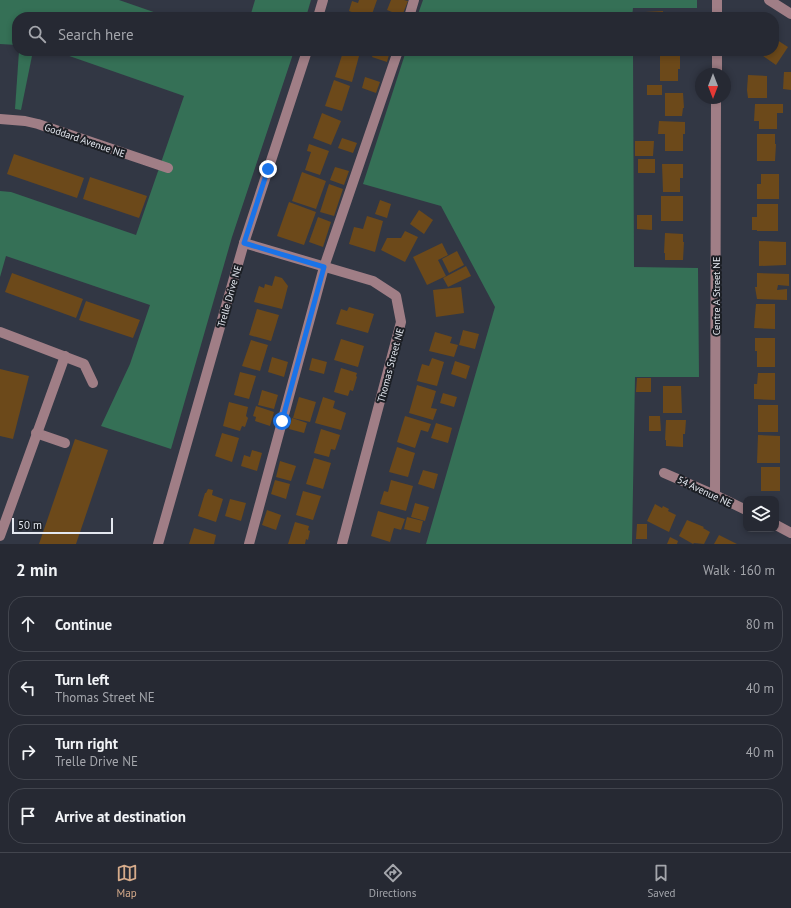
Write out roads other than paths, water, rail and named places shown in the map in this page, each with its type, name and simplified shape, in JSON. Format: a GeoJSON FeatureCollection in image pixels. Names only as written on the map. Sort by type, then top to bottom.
{"type":"FeatureCollection","features":[{"type":"Feature","properties":{"kind":"street"},"geometry":{"type":"LineString","coordinates":[[319,12],[323,0]]}},
{"type":"Feature","properties":{"kind":"street"},"geometry":{"type":"LineString","coordinates":[[410,12],[414,0]]}},
{"type":"Feature","properties":{"kind":"street"},"geometry":{"type":"LineString","coordinates":[[717,0],[717,12]]}},
{"type":"Feature","properties":{"kind":"street"},"geometry":{"type":"LineString","coordinates":[[769,0],[791,14]]}},
{"type":"Feature","properties":{"kind":"street","name":"Trelle Drive NE"},"geometry":{"type":"LineString","coordinates":[[158,544],[244,243],[305,56]]}},
{"type":"Feature","properties":{"kind":"street"},"geometry":{"type":"LineString","coordinates":[[249,544],[324,267],[396,56]]}},
{"type":"Feature","properties":{"kind":"street"},"geometry":{"type":"LineString","coordinates":[[716,68],[717,56]]}},
{"type":"Feature","properties":{"kind":"street","name":"Centre A Street NE"},"geometry":{"type":"LineString","coordinates":[[715,495],[716,104]]}},
{"type":"Feature","properties":{"kind":"street","name":"Goddard Avenue NE"},"geometry":{"type":"LineString","coordinates":[[0,119],[25,121],[38,124],[168,168]]}},
{"type":"Feature","properties":{"kind":"street","name":"Thomas Street NE"},"geometry":{"type":"LineString","coordinates":[[244,243],[373,281],[396,296],[401,322],[342,544]]}},
{"type":"Feature","properties":{"kind":"street"},"geometry":{"type":"LineString","coordinates":[[0,332],[84,364],[93,383]]}},
{"type":"Feature","properties":{"kind":"street"},"geometry":{"type":"LineString","coordinates":[[0,536],[65,356]]}},
{"type":"Feature","properties":{"kind":"street"},"geometry":{"type":"LineString","coordinates":[[36,433],[65,443]]}},
{"type":"Feature","properties":{"kind":"street","name":"54 Avenue NE"},"geometry":{"type":"LineString","coordinates":[[664,472],[743,509]]}},
{"type":"Feature","properties":{"kind":"street"},"geometry":{"type":"LineString","coordinates":[[779,527],[791,533]]}}]}
